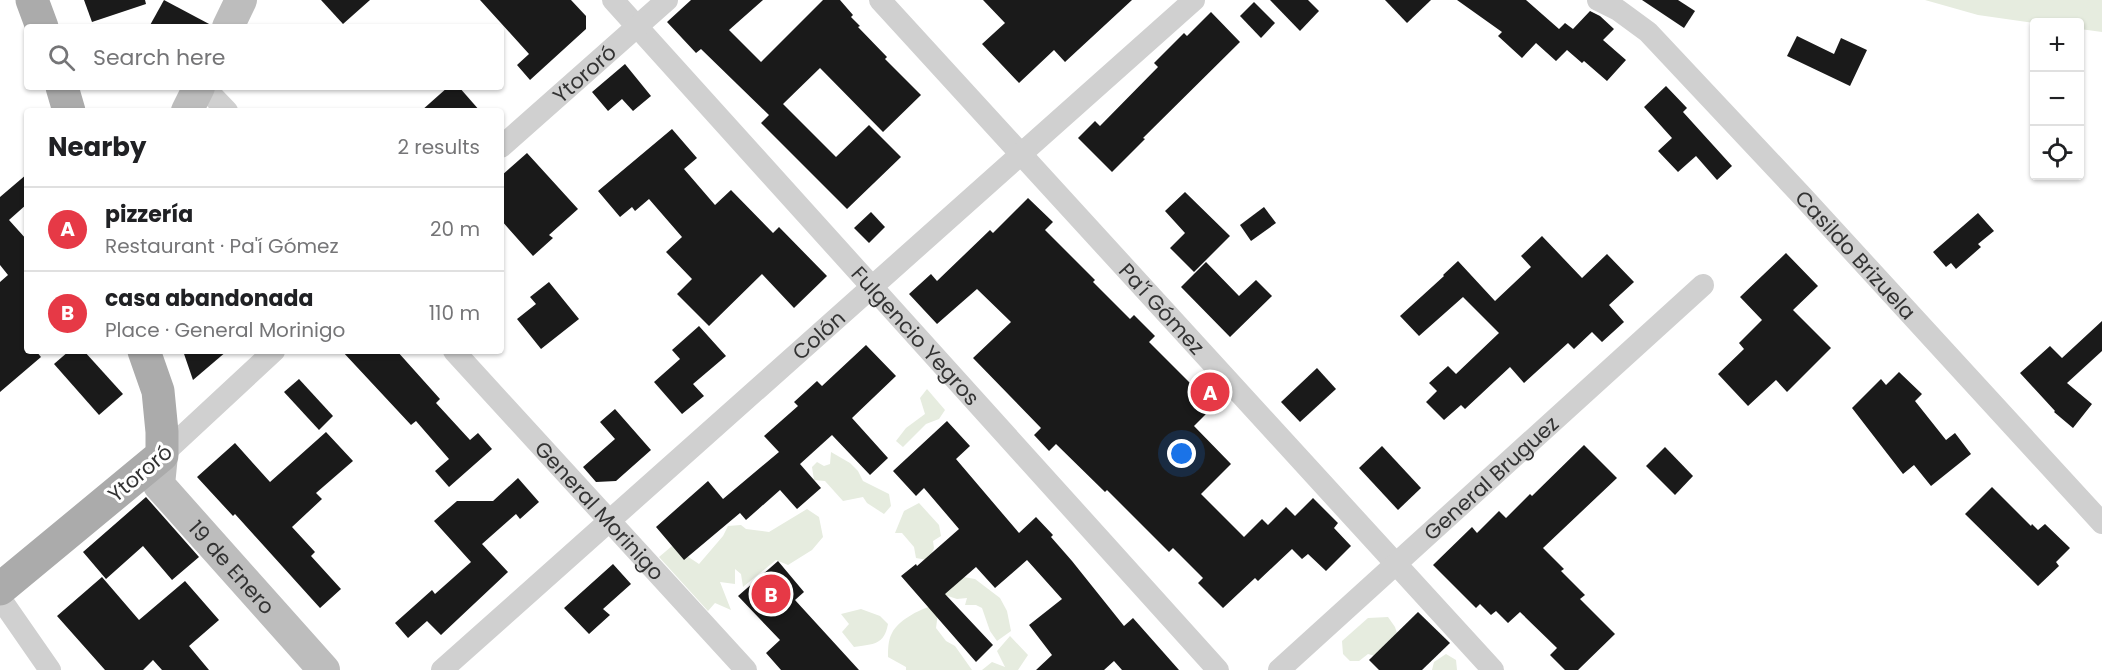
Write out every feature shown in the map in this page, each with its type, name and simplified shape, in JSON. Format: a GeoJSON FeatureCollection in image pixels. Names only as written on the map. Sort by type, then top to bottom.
{"type":"FeatureCollection","features":[{"type":"Feature","properties":{"kind":"main road"},"geometry":{"type":"LineString","coordinates":[[33,0],[41,24]]}},
{"type":"Feature","properties":{"kind":"main road"},"geometry":{"type":"LineString","coordinates":[[63,90],[68,108]]}},
{"type":"Feature","properties":{"kind":"main road"},"geometry":{"type":"LineString","coordinates":[[145,354],[158,392],[162,455]]}},
{"type":"Feature","properties":{"kind":"main road","name":"Ytororó"},"geometry":{"type":"LineString","coordinates":[[0,589],[162,455]]}},
{"type":"Feature","properties":{"kind":"street"},"geometry":{"type":"LineString","coordinates":[[229,24],[241,0]]}},
{"type":"Feature","properties":{"kind":"street","name":"Fulgencio Yegros"},"geometry":{"type":"LineString","coordinates":[[613,0],[1218,670]]}},
{"type":"Feature","properties":{"kind":"street","name":"Ytororó"},"geometry":{"type":"LineString","coordinates":[[504,144],[667,0]]}},
{"type":"Feature","properties":{"kind":"street","name":"Pa'í Gómez"},"geometry":{"type":"LineString","coordinates":[[880,0],[1493,670]]}},
{"type":"Feature","properties":{"kind":"street","name":"Colón"},"geometry":{"type":"LineString","coordinates":[[442,670],[1194,0]]}},
{"type":"Feature","properties":{"kind":"street","name":"Casildo Brizuela"},"geometry":{"type":"LineString","coordinates":[[1601,1],[1648,32],[2102,523]]}},
{"type":"Feature","properties":{"kind":"street"},"geometry":{"type":"LineString","coordinates":[[188,108],[197,90]]}},
{"type":"Feature","properties":{"kind":"street"},"geometry":{"type":"LineString","coordinates":[[207,90],[224,108]]}},
{"type":"Feature","properties":{"kind":"street","name":"General Bruguez"},"geometry":{"type":"LineString","coordinates":[[1279,670],[1703,285]]}},
{"type":"Feature","properties":{"kind":"street","name":"Ytororó"},"geometry":{"type":"LineString","coordinates":[[162,455],[271,354]]}},
{"type":"Feature","properties":{"kind":"street","name":"General Morinigo"},"geometry":{"type":"LineString","coordinates":[[457,354],[746,670]]}},
{"type":"Feature","properties":{"kind":"street","name":"19 de Enero"},"geometry":{"type":"LineString","coordinates":[[162,455],[159,485],[324,670]]}},
{"type":"Feature","properties":{"kind":"street"},"geometry":{"type":"LineString","coordinates":[[0,598],[50,670]]}},
{"type":"Feature","properties":{"kind":"shaded area"},"geometry":{"type":"Polygon","coordinates":[[[1925,0],[2102,0],[2102,32],[2084,30],[2084,18],[2030,18],[2030,22],[1978,15],[1925,0]]]}},
{"type":"Feature","properties":{"kind":"shaded area"},"geometry":{"type":"Polygon","coordinates":[[[927,389],[945,410],[939,419],[926,424],[903,447],[896,441],[906,428],[925,414],[920,398],[927,389]]]}},
{"type":"Feature","properties":{"kind":"shaded area"},"geometry":{"type":"Polygon","coordinates":[[[831,452],[850,463],[858,471],[863,481],[889,494],[891,506],[884,514],[867,503],[863,497],[843,501],[825,481],[814,480],[812,467],[817,462],[824,466],[830,464],[831,452]]]}},
{"type":"Feature","properties":{"kind":"shaded area"},"geometry":{"type":"Polygon","coordinates":[[[919,503],[939,525],[941,536],[933,541],[934,548],[929,559],[958,576],[975,579],[1000,598],[1007,611],[1011,631],[997,641],[990,631],[982,608],[976,605],[965,605],[967,598],[957,599],[942,594],[927,560],[916,558],[914,547],[902,533],[895,533],[904,511],[919,503]]]}},
{"type":"Feature","properties":{"kind":"shaded area"},"geometry":{"type":"Polygon","coordinates":[[[807,509],[819,517],[823,537],[812,550],[788,565],[776,560],[743,587],[741,574],[735,569],[735,584],[720,582],[731,610],[715,603],[708,611],[659,557],[672,546],[699,564],[723,536],[728,526],[741,525],[746,529],[769,532],[807,509]]]}},
{"type":"Feature","properties":{"kind":"shaded area"},"geometry":{"type":"Polygon","coordinates":[[[932,606],[938,613],[936,628],[946,641],[955,646],[972,670],[906,670],[906,667],[888,657],[888,645],[895,628],[909,616],[932,606]]]}},
{"type":"Feature","properties":{"kind":"shaded area"},"geometry":{"type":"Polygon","coordinates":[[[861,609],[880,616],[888,624],[881,640],[854,647],[842,632],[849,624],[841,614],[861,609]]]}},
{"type":"Feature","properties":{"kind":"shaded area"},"geometry":{"type":"Polygon","coordinates":[[[1388,617],[1399,639],[1379,657],[1368,654],[1359,661],[1350,661],[1343,654],[1342,641],[1368,618],[1388,617]]]}},
{"type":"Feature","properties":{"kind":"shaded area"},"geometry":{"type":"Polygon","coordinates":[[[1010,636],[1028,655],[1018,670],[982,670],[992,662],[1005,667],[997,651],[1010,636]]]}},
{"type":"Feature","properties":{"kind":"shaded area"},"geometry":{"type":"Polygon","coordinates":[[[1446,654],[1456,660],[1457,670],[1432,670],[1434,662],[1446,654]]]}},
{"type":"Feature","properties":{"kind":"building"},"geometry":{"type":"Polygon","coordinates":[[[84,0],[145,0],[146,4],[92,22],[84,0]]]}},
{"type":"Feature","properties":{"kind":"building"},"geometry":{"type":"Polygon","coordinates":[[[164,0],[209,24],[151,24],[164,0]]]}},
{"type":"Feature","properties":{"kind":"building"},"geometry":{"type":"Polygon","coordinates":[[[321,0],[370,0],[343,24],[321,0]]]}},
{"type":"Feature","properties":{"kind":"building"},"geometry":{"type":"Polygon","coordinates":[[[480,0],[571,0],[586,16],[586,29],[530,80],[517,65],[529,54],[480,0]]]}},
{"type":"Feature","properties":{"kind":"building"},"geometry":{"type":"Polygon","coordinates":[[[691,0],[763,0],[729,30],[761,62],[823,0],[840,0],[853,15],[851,17],[860,26],[858,27],[887,57],[885,59],[921,95],[883,132],[820,68],[783,104],[836,157],[869,125],[901,157],[847,209],[761,123],[769,115],[701,49],[696,53],[667,22],[691,0]]]}},
{"type":"Feature","properties":{"kind":"building"},"geometry":{"type":"Polygon","coordinates":[[[983,0],[1132,0],[1065,62],[1054,50],[1019,83],[982,44],[1005,23],[983,0]]]}},
{"type":"Feature","properties":{"kind":"building"},"geometry":{"type":"Polygon","coordinates":[[[1270,0],[1308,0],[1319,11],[1300,31],[1270,0]]]}},
{"type":"Feature","properties":{"kind":"building"},"geometry":{"type":"Polygon","coordinates":[[[1385,0],[1431,0],[1407,23],[1385,0]]]}},
{"type":"Feature","properties":{"kind":"building"},"geometry":{"type":"Polygon","coordinates":[[[1457,0],[1526,0],[1559,29],[1565,23],[1573,29],[1590,11],[1600,16],[1614,29],[1603,40],[1626,60],[1607,81],[1567,50],[1556,61],[1536,43],[1522,58],[1498,36],[1502,32],[1457,0]]]}},
{"type":"Feature","properties":{"kind":"building"},"geometry":{"type":"Polygon","coordinates":[[[1642,0],[1678,0],[1695,11],[1684,28],[1642,0]]]}},
{"type":"Feature","properties":{"kind":"building"},"geometry":{"type":"Polygon","coordinates":[[[1254,2],[1275,23],[1261,38],[1240,16],[1254,2]]]}},
{"type":"Feature","properties":{"kind":"building"},"geometry":{"type":"Polygon","coordinates":[[[1211,12],[1240,42],[1112,172],[1078,138],[1095,121],[1100,126],[1158,67],[1154,63],[1184,33],[1187,36],[1211,12]]]}},
{"type":"Feature","properties":{"kind":"building"},"geometry":{"type":"Polygon","coordinates":[[[1797,36],[1834,54],[1841,38],[1867,50],[1850,86],[1787,56],[1797,36]]]}},
{"type":"Feature","properties":{"kind":"building"},"geometry":{"type":"Polygon","coordinates":[[[625,64],[651,96],[633,111],[622,99],[608,111],[592,92],[625,64]]]}},
{"type":"Feature","properties":{"kind":"building"},"geometry":{"type":"Polygon","coordinates":[[[1666,86],[1687,108],[1683,112],[1732,166],[1717,180],[1696,156],[1678,172],[1658,151],[1672,138],[1644,107],[1666,86]]]}},
{"type":"Feature","properties":{"kind":"building"},"geometry":{"type":"Polygon","coordinates":[[[445,90],[462,90],[477,108],[424,108],[445,90]]]}},
{"type":"Feature","properties":{"kind":"building"},"geometry":{"type":"Polygon","coordinates":[[[672,129],[697,158],[684,169],[715,205],[731,190],[773,233],[779,227],[827,276],[794,308],[762,274],[709,326],[677,294],[692,279],[666,252],[682,237],[649,199],[635,211],[632,207],[620,217],[598,191],[672,129]]]}},
{"type":"Feature","properties":{"kind":"building"},"geometry":{"type":"Polygon","coordinates":[[[527,153],[578,209],[549,235],[553,238],[533,256],[504,223],[504,173],[527,153]]]}},
{"type":"Feature","properties":{"kind":"building"},"geometry":{"type":"Polygon","coordinates":[[[24,177],[24,207],[9,220],[24,237],[24,354],[38,354],[41,357],[0,392],[0,282],[8,275],[0,265],[0,197],[24,177]]]}},
{"type":"Feature","properties":{"kind":"building"},"geometry":{"type":"Polygon","coordinates":[[[1185,192],[1230,236],[1194,272],[1170,248],[1185,233],[1165,211],[1185,192]]]}},
{"type":"Feature","properties":{"kind":"building"},"geometry":{"type":"Polygon","coordinates":[[[1028,198],[1053,222],[1045,230],[1130,319],[1134,315],[1155,336],[1149,342],[1192,385],[1195,382],[1216,404],[1194,426],[1231,464],[1201,494],[1244,537],[1262,519],[1268,525],[1286,507],[1295,516],[1313,498],[1338,523],[1334,528],[1351,546],[1326,571],[1308,554],[1302,559],[1292,549],[1258,581],[1255,578],[1223,608],[1198,583],[1203,578],[1173,548],[1169,552],[1107,490],[1105,492],[1056,444],[1049,451],[1034,435],[1041,428],[973,358],[1011,322],[977,289],[937,324],[909,294],[931,274],[937,281],[990,230],[993,233],[1028,198]]]}},
{"type":"Feature","properties":{"kind":"building"},"geometry":{"type":"Polygon","coordinates":[[[1264,207],[1276,223],[1251,241],[1240,225],[1264,207]]]}},
{"type":"Feature","properties":{"kind":"building"},"geometry":{"type":"Polygon","coordinates":[[[871,212],[885,227],[869,243],[854,228],[871,212]]]}},
{"type":"Feature","properties":{"kind":"building"},"geometry":{"type":"Polygon","coordinates":[[[1978,213],[1994,231],[1978,244],[1981,247],[1956,269],[1951,263],[1946,267],[1933,252],[1978,213]]]}},
{"type":"Feature","properties":{"kind":"building"},"geometry":{"type":"Polygon","coordinates":[[[1542,236],[1582,278],[1607,254],[1634,282],[1609,305],[1624,322],[1602,342],[1592,332],[1574,349],[1568,343],[1524,383],[1510,367],[1465,409],[1461,405],[1444,420],[1426,402],[1437,391],[1429,383],[1448,366],[1456,374],[1499,333],[1463,297],[1419,336],[1400,316],[1458,261],[1495,301],[1531,267],[1521,256],[1542,236]]]}},
{"type":"Feature","properties":{"kind":"building"},"geometry":{"type":"Polygon","coordinates":[[[1786,253],[1818,286],[1793,310],[1831,348],[1787,392],[1776,380],[1748,406],[1718,374],[1744,349],[1739,343],[1762,320],[1740,297],[1786,253]]]}},
{"type":"Feature","properties":{"kind":"building"},"geometry":{"type":"Polygon","coordinates":[[[1206,262],[1239,296],[1256,280],[1272,296],[1230,337],[1181,287],[1206,262]]]}},
{"type":"Feature","properties":{"kind":"building"},"geometry":{"type":"Polygon","coordinates":[[[549,282],[579,319],[541,349],[517,319],[536,304],[530,297],[549,282]]]}},
{"type":"Feature","properties":{"kind":"building"},"geometry":{"type":"Polygon","coordinates":[[[2102,321],[2102,351],[2067,383],[2092,404],[2073,428],[2054,412],[2020,373],[2050,346],[2062,358],[2102,321]]]}},
{"type":"Feature","properties":{"kind":"building"},"geometry":{"type":"Polygon","coordinates":[[[699,326],[726,356],[693,384],[704,396],[682,414],[654,382],[680,359],[672,350],[699,326]]]}},
{"type":"Feature","properties":{"kind":"building"},"geometry":{"type":"Polygon","coordinates":[[[866,345],[896,376],[852,418],[888,458],[870,475],[832,435],[800,464],[821,488],[797,509],[780,490],[746,520],[740,513],[684,560],[656,527],[708,481],[723,499],[779,452],[764,436],[798,406],[794,402],[817,381],[822,386],[866,345]]]}},
{"type":"Feature","properties":{"kind":"building"},"geometry":{"type":"Polygon","coordinates":[[[66,354],[87,354],[123,394],[99,415],[54,364],[66,354]]]}},
{"type":"Feature","properties":{"kind":"building"},"geometry":{"type":"Polygon","coordinates":[[[184,354],[223,354],[193,380],[184,354]]]}},
{"type":"Feature","properties":{"kind":"building"},"geometry":{"type":"Polygon","coordinates":[[[345,354],[400,354],[440,399],[436,403],[470,440],[478,433],[492,449],[449,487],[435,471],[449,459],[416,421],[411,425],[345,354]]]}},
{"type":"Feature","properties":{"kind":"building"},"geometry":{"type":"Polygon","coordinates":[[[1317,368],[1336,389],[1300,422],[1281,402],[1317,368]]]}},
{"type":"Feature","properties":{"kind":"building"},"geometry":{"type":"Polygon","coordinates":[[[1899,372],[1922,394],[1915,401],[1946,440],[1955,433],[1971,454],[1931,486],[1914,465],[1903,474],[1852,408],[1881,379],[1886,385],[1899,372]]]}},
{"type":"Feature","properties":{"kind":"building"},"geometry":{"type":"Polygon","coordinates":[[[299,379],[333,416],[319,430],[284,392],[299,379]]]}},
{"type":"Feature","properties":{"kind":"building"},"geometry":{"type":"Polygon","coordinates":[[[615,409],[651,450],[616,481],[596,482],[583,467],[615,439],[600,422],[615,409]]]}},
{"type":"Feature","properties":{"kind":"building"},"geometry":{"type":"Polygon","coordinates":[[[947,421],[970,446],[956,459],[1019,533],[1036,517],[1053,535],[1051,537],[1124,626],[1133,618],[1179,670],[1122,670],[1114,661],[1104,670],[1036,670],[1052,655],[1029,625],[1062,599],[1027,560],[995,588],[976,567],[945,594],[993,645],[976,662],[901,576],[916,564],[917,566],[959,529],[924,488],[916,496],[893,471],[947,421]]]}},
{"type":"Feature","properties":{"kind":"building"},"geometry":{"type":"Polygon","coordinates":[[[326,432],[353,461],[316,493],[322,499],[292,527],[315,552],[311,556],[341,589],[320,608],[235,514],[233,516],[197,477],[235,443],[270,482],[326,432]]]}},
{"type":"Feature","properties":{"kind":"building"},"geometry":{"type":"Polygon","coordinates":[[[1584,445],[1617,478],[1543,548],[1564,569],[1561,571],[1585,595],[1580,599],[1615,634],[1578,670],[1565,670],[1550,655],[1557,648],[1520,612],[1508,623],[1496,611],[1491,615],[1480,604],[1476,608],[1433,565],[1472,527],[1477,533],[1499,511],[1506,518],[1584,445]]]}},
{"type":"Feature","properties":{"kind":"building"},"geometry":{"type":"Polygon","coordinates":[[[1382,446],[1421,488],[1398,510],[1359,468],[1382,446]]]}},
{"type":"Feature","properties":{"kind":"building"},"geometry":{"type":"Polygon","coordinates":[[[1665,447],[1693,476],[1675,495],[1646,466],[1665,447]]]}},
{"type":"Feature","properties":{"kind":"building"},"geometry":{"type":"Polygon","coordinates":[[[518,478],[539,502],[520,519],[516,514],[482,544],[508,572],[441,635],[427,621],[408,638],[395,623],[432,590],[435,594],[471,562],[434,521],[457,501],[493,501],[518,478]]]}},
{"type":"Feature","properties":{"kind":"building"},"geometry":{"type":"Polygon","coordinates":[[[1992,487],[2031,526],[2032,524],[2038,530],[2045,524],[2070,548],[2056,562],[2059,566],[2038,586],[1965,514],[1992,487]]]}},
{"type":"Feature","properties":{"kind":"building"},"geometry":{"type":"Polygon","coordinates":[[[146,497],[199,557],[172,580],[143,546],[106,579],[83,552],[146,497]]]}},
{"type":"Feature","properties":{"kind":"building"},"geometry":{"type":"Polygon","coordinates":[[[778,561],[804,592],[795,600],[859,670],[781,670],[766,653],[780,640],[738,596],[778,561]]]}},
{"type":"Feature","properties":{"kind":"building"},"geometry":{"type":"Polygon","coordinates":[[[613,564],[631,584],[603,609],[610,615],[589,634],[564,608],[613,564]]]}},
{"type":"Feature","properties":{"kind":"building"},"geometry":{"type":"Polygon","coordinates":[[[102,577],[139,620],[185,581],[219,620],[189,646],[209,670],[162,670],[153,660],[143,670],[105,670],[57,616],[102,577]]]}},
{"type":"Feature","properties":{"kind":"building"},"geometry":{"type":"Polygon","coordinates":[[[1418,612],[1450,643],[1422,670],[1379,670],[1369,660],[1418,612]]]}},
{"type":"Feature","properties":{"kind":"place","name":"pizzería"},"geometry":{"type":"Point","coordinates":[1210,392]}},
{"type":"Feature","properties":{"kind":"place","name":"casa abandonada"},"geometry":{"type":"Point","coordinates":[771,594]}}]}
